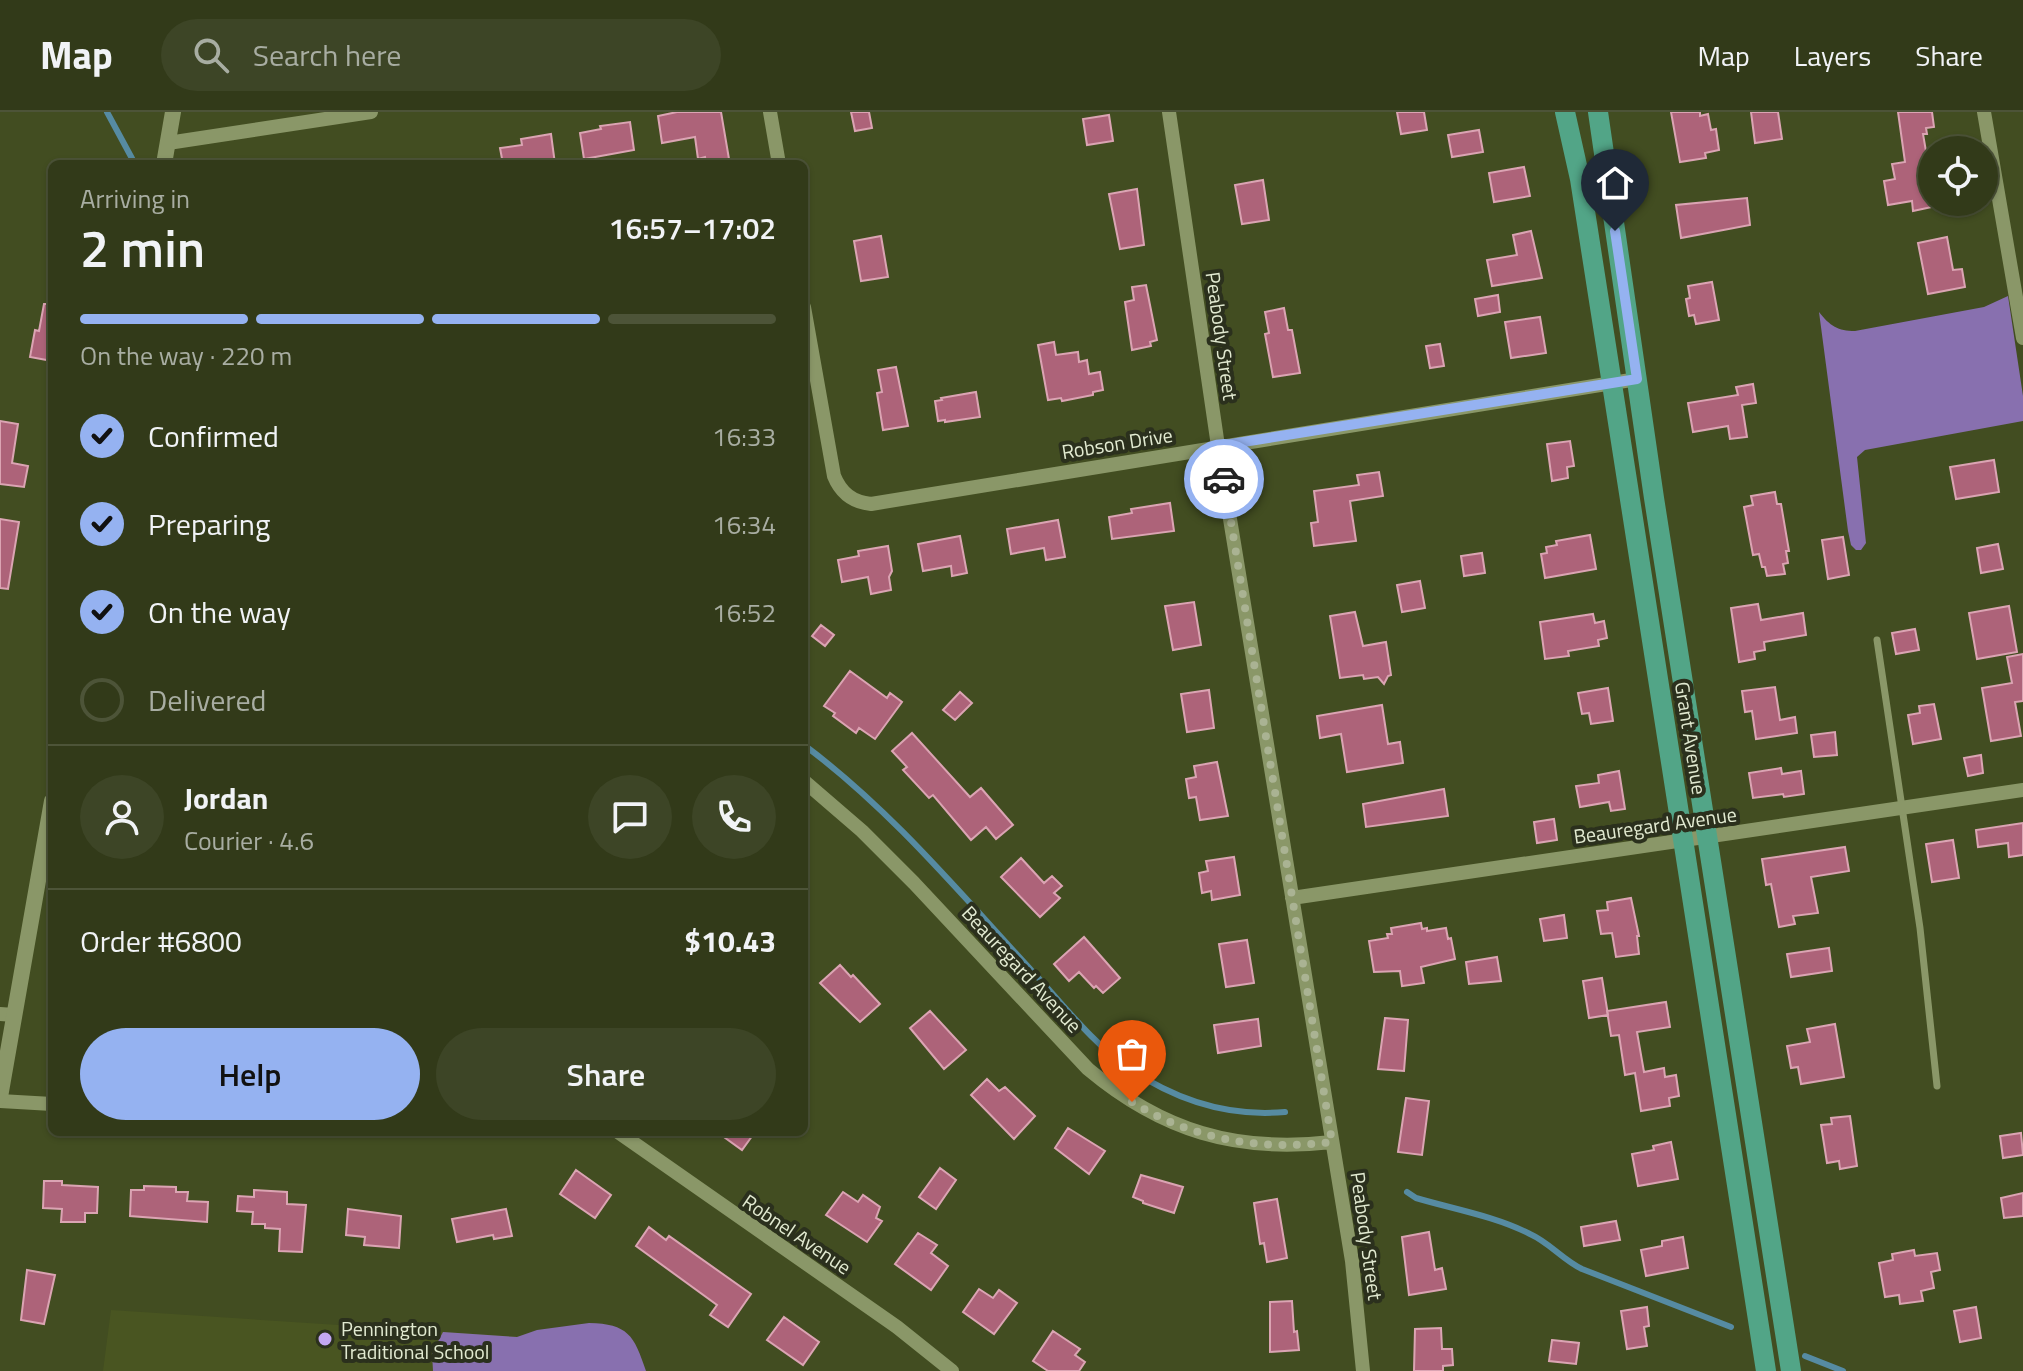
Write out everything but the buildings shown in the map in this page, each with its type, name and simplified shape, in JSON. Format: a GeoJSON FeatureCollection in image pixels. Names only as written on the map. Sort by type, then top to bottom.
{"type":"FeatureCollection","features":[{"type":"Feature","properties":{"kind":"main road","name":"Grant Avenue"},"geometry":{"type":"LineString","coordinates":[[1565,112],[1580,179],[1766,1371]]}},
{"type":"Feature","properties":{"kind":"main road","name":"Grant Avenue"},"geometry":{"type":"LineString","coordinates":[[1598,112],[1791,1371]]}},
{"type":"Feature","properties":{"kind":"street"},"geometry":{"type":"LineString","coordinates":[[165,160],[173,112]]}},
{"type":"Feature","properties":{"kind":"street"},"geometry":{"type":"LineString","coordinates":[[168,143],[371,112]]}},
{"type":"Feature","properties":{"kind":"street"},"geometry":{"type":"LineString","coordinates":[[770,112],[778,160]]}},
{"type":"Feature","properties":{"kind":"street","name":"Peabody Street"},"geometry":{"type":"LineString","coordinates":[[1169,112],[1218,446],[1352,1261],[1363,1371]]}},
{"type":"Feature","properties":{"kind":"street"},"geometry":{"type":"LineString","coordinates":[[1984,112],[2023,338]]}},
{"type":"Feature","properties":{"kind":"street","name":"Robson Drive"},"geometry":{"type":"LineString","coordinates":[[808,330],[834,476],[845,495],[858,503],[871,504],[1637,379]]}},
{"type":"Feature","properties":{"kind":"street","name":"Beauregard Avenue"},"geometry":{"type":"LineString","coordinates":[[808,784],[862,831],[1088,1069],[1116,1092],[1148,1112],[1215,1137],[1273,1146],[1332,1142]]}},
{"type":"Feature","properties":{"kind":"street","name":"Beauregard Avenue"},"geometry":{"type":"LineString","coordinates":[[1292,898],[2023,790]]}},
{"type":"Feature","properties":{"kind":"street"},"geometry":{"type":"LineString","coordinates":[[48,820],[7,1015],[0,1099],[48,1104]]}},
{"type":"Feature","properties":{"kind":"street","name":"Robnel Avenue"},"geometry":{"type":"LineString","coordinates":[[624,1136],[897,1327],[952,1371]]}},
{"type":"Feature","properties":{"kind":"lane"},"geometry":{"type":"LineString","coordinates":[[1877,640],[1920,928],[1937,1086]]}},
{"type":"Feature","properties":{"kind":"shaded area"},"geometry":{"type":"Polygon","coordinates":[[[2008,296],[2023,396],[2023,421],[1865,450],[1857,457],[1866,543],[1861,550],[1856,550],[1851,545],[1848,531],[1819,312],[1835,327],[1855,331],[1984,307],[2008,296]]]}},
{"type":"Feature","properties":{"kind":"shaded area","name":"Pennington Traditional School"},"geometry":{"type":"Polygon","coordinates":[[[111,1310],[568,1340],[563,1371],[103,1371],[111,1310]]]}},
{"type":"Feature","properties":{"kind":"shaded area"},"geometry":{"type":"Polygon","coordinates":[[[589,1323],[613,1326],[628,1334],[638,1348],[646,1371],[433,1371],[432,1353],[443,1332],[517,1337],[537,1330],[589,1323]]]}},
{"type":"Feature","properties":{"kind":"waterway"},"geometry":{"type":"LineString","coordinates":[[107,112],[133,160]]}},
{"type":"Feature","properties":{"kind":"waterway"},"geometry":{"type":"LineString","coordinates":[[808,748],[895,824],[1078,1023],[1116,1059],[1184,1098],[1244,1112],[1285,1112]]}},
{"type":"Feature","properties":{"kind":"waterway"},"geometry":{"type":"LineString","coordinates":[[1407,1192],[1416,1198],[1517,1228],[1582,1269],[1731,1327]]}},
{"type":"Feature","properties":{"kind":"waterway"},"geometry":{"type":"LineString","coordinates":[[1805,1356],[1843,1371]]}},
{"type":"Feature","properties":{"kind":"way so far"},"geometry":{"type":"LineString","coordinates":[[1132,1102],[1183,1127],[1215,1137],[1250,1144],[1293,1146],[1332,1142],[1224,479]]}},
{"type":"Feature","properties":{"kind":"place","name":"Pennington Traditional School"},"geometry":{"type":"Point","coordinates":[325,1339]}},
{"type":"Feature","properties":{"kind":"route"},"geometry":{"type":"LineString","coordinates":[[1224,479],[1218,446],[1637,379],[1615,231]]}}]}
